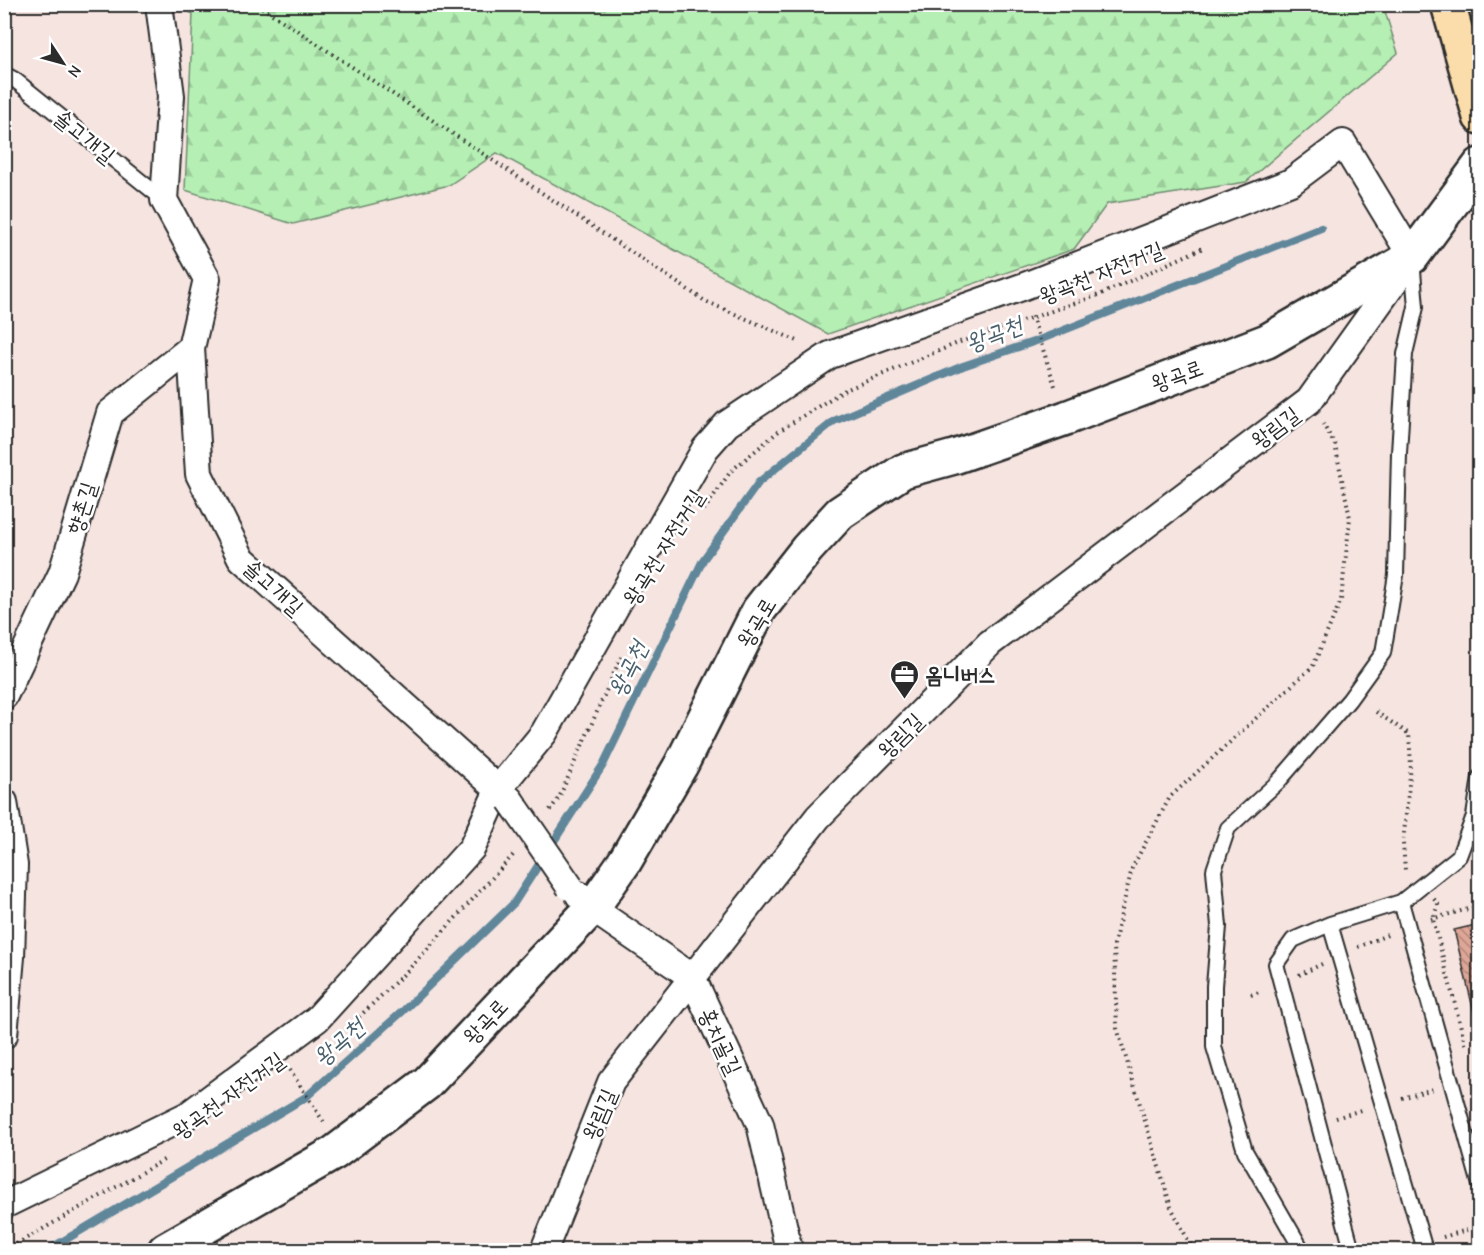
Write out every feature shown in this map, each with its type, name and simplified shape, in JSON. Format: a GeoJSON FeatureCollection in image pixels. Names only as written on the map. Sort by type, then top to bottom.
{"type":"FeatureCollection","features":[{"type":"Feature","properties":{"kind":"highway"},"geometry":{"type":"LineString","coordinates":[[1448,4],[1479,117]]}},
{"type":"Feature","properties":{"kind":"street"},"geometry":{"type":"LineString","coordinates":[[159,4],[171,96],[164,200]]}},
{"type":"Feature","properties":{"kind":"street"},"geometry":{"type":"LineString","coordinates":[[4,1205],[188,1115],[317,1019],[472,848],[544,733],[705,448],[727,424],[830,355],[1022,287],[1291,182],[1343,143],[1412,257]]}},
{"type":"Feature","properties":{"kind":"street","name":"왕곡로"},"geometry":{"type":"LineString","coordinates":[[165,1251],[334,1153],[427,1083],[581,897],[625,861],[681,765],[759,610],[807,549],[840,513],[903,471],[954,457],[1066,418],[1267,341],[1412,257],[1479,165]]}},
{"type":"Feature","properties":{"kind":"street","name":"솔고개길"},"geometry":{"type":"LineString","coordinates":[[164,200],[207,279],[191,348],[198,474],[241,558],[504,794],[581,897]]}},
{"type":"Feature","properties":{"kind":"street","name":"왕림길"},"geometry":{"type":"LineString","coordinates":[[545,1250],[611,1082],[818,817],[990,644],[1309,401],[1412,257]]}},
{"type":"Feature","properties":{"kind":"street","name":"향촌길"},"geometry":{"type":"LineString","coordinates":[[4,696],[62,573],[110,413],[191,348]]}},
{"type":"Feature","properties":{"kind":"street"},"geometry":{"type":"LineString","coordinates":[[4,802],[14,866],[11,957],[4,1035]]}},
{"type":"Feature","properties":{"kind":"street"},"geometry":{"type":"LineString","coordinates":[[581,897],[606,918],[692,977]]}},
{"type":"Feature","properties":{"kind":"street","name":"홍치골길"},"geometry":{"type":"LineString","coordinates":[[692,977],[760,1124],[789,1251]]}},
{"type":"Feature","properties":{"kind":"lane","name":"솔고개길"},"geometry":{"type":"LineString","coordinates":[[4,74],[15,80],[164,200]]}},
{"type":"Feature","properties":{"kind":"lane"},"geometry":{"type":"LineString","coordinates":[[1302,1251],[1245,1151],[1214,1047],[1214,986],[1220,926],[1214,870],[1228,828],[1278,782],[1349,700],[1383,653],[1396,575],[1399,453],[1405,354],[1416,307],[1412,257]]}},
{"type":"Feature","properties":{"kind":"lane"},"geometry":{"type":"LineString","coordinates":[[1352,1251],[1276,964],[1293,940],[1330,924],[1401,902],[1459,856],[1474,816],[1479,777]]}},
{"type":"Feature","properties":{"kind":"lane"},"geometry":{"type":"LineString","coordinates":[[1401,902],[1479,1185]]}},
{"type":"Feature","properties":{"kind":"lane"},"geometry":{"type":"LineString","coordinates":[[1330,924],[1425,1251]]}},
{"type":"Feature","properties":{"kind":"path"},"geometry":{"type":"LineString","coordinates":[[257,4],[705,302],[830,355]]}},
{"type":"Feature","properties":{"kind":"path","name":"왕곡천 자전거길"},"geometry":{"type":"LineString","coordinates":[[699,517],[731,471],[779,431],[843,391],[960,342],[1099,295],[1215,243]]}},
{"type":"Feature","properties":{"kind":"path"},"geometry":{"type":"LineString","coordinates":[[1022,287],[1066,418]]}},
{"type":"Feature","properties":{"kind":"path"},"geometry":{"type":"LineString","coordinates":[[1193,1251],[1171,1207],[1117,1028],[1114,944],[1132,868],[1170,797],[1314,666],[1341,600],[1350,518],[1335,446],[1309,401]]}},
{"type":"Feature","properties":{"kind":"path"},"geometry":{"type":"LineString","coordinates":[[545,815],[559,798],[621,656]]}},
{"type":"Feature","properties":{"kind":"path"},"geometry":{"type":"LineString","coordinates":[[358,1017],[409,969],[517,851]]}},
{"type":"Feature","properties":{"kind":"path"},"geometry":{"type":"LineString","coordinates":[[1433,919],[1479,906]]}},
{"type":"Feature","properties":{"kind":"path","name":"왕곡천 자전거길"},"geometry":{"type":"LineString","coordinates":[[299,1065],[290,1071],[318,1115]]}},
{"type":"Feature","properties":{"kind":"path","name":"왕곡천 자전거길"},"geometry":{"type":"LineString","coordinates":[[6,1251],[175,1154]]}},
{"type":"Feature","properties":{"kind":"green space"},"geometry":{"type":"Polygon","coordinates":[[[177,5],[1383,5],[1398,53],[1246,182],[1107,204],[1074,249],[828,334],[497,153],[449,185],[293,224],[185,190],[193,14],[177,5]]]}},
{"type":"Feature","properties":{"kind":"building"},"geometry":{"type":"Polygon","coordinates":[[[1480,924],[1480,1037],[1454,930],[1480,924]]]}},
{"type":"Feature","properties":{"kind":"waterway","name":"왕곡천"},"geometry":{"type":"LineString","coordinates":[[48,1250],[306,1097],[403,1011],[514,903],[603,765],[703,560],[759,482],[834,421],[963,366],[1039,340],[1321,228]]}},
{"type":"Feature","properties":{"kind":"place","name":"옴니버스"},"geometry":{"type":"Point","coordinates":[904,700]}}]}
